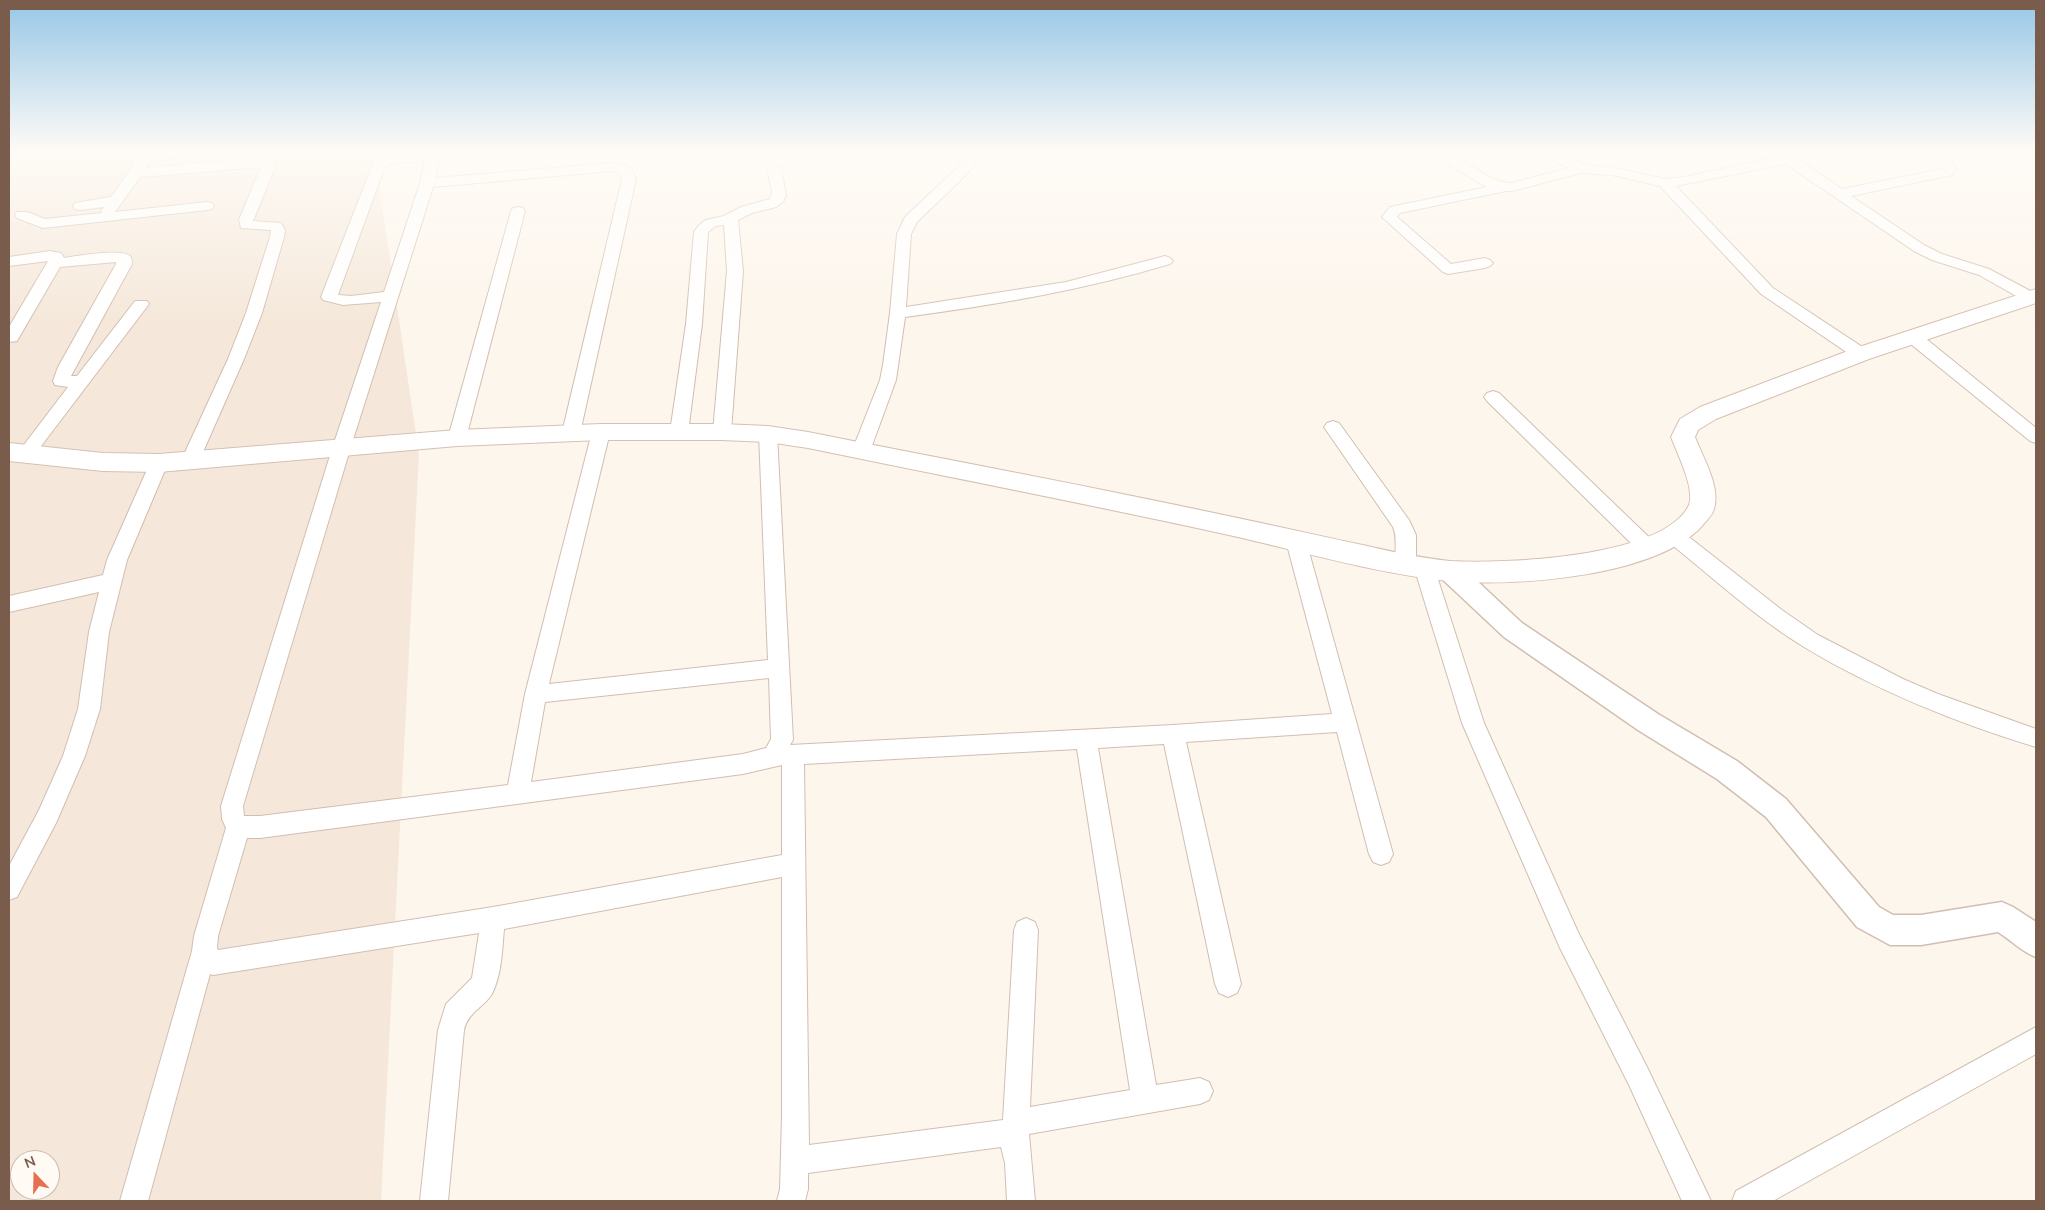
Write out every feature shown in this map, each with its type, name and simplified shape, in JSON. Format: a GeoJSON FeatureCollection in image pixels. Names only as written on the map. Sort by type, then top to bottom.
{"type":"FeatureCollection","features":[{"type":"Feature","properties":{"kind":"main road"},"geometry":{"type":"LineString","coordinates":[[17,453],[103,462],[159,463],[342,446],[457,438],[601,432],[768,434],[1427,568],[1507,572],[1567,566],[1617,558],[1663,542],[1685,527],[1701,510],[1704,493],[1683,437],[1688,425],[1708,413],[1861,354],[2033,297]]}},
{"type":"Feature","properties":{"kind":"street"},"geometry":{"type":"LineString","coordinates":[[15,216],[65,208]]}},
{"type":"Feature","properties":{"kind":"street"},"geometry":{"type":"LineString","coordinates":[[105,216],[110,208]]}},
{"type":"Feature","properties":{"kind":"street"},"geometry":{"type":"LineString","coordinates":[[15,216],[43,224],[182,208]]}},
{"type":"Feature","properties":{"kind":"street"},"geometry":{"type":"LineString","coordinates":[[190,461],[236,359],[254,313],[277,238],[278,230],[276,226],[268,224],[246,225],[251,208]]}},
{"type":"Feature","properties":{"kind":"street"},"geometry":{"type":"LineString","coordinates":[[362,208],[329,297],[334,300],[348,300],[391,296]]}},
{"type":"Feature","properties":{"kind":"street"},"geometry":{"type":"LineString","coordinates":[[134,1201],[204,951],[206,936],[238,828],[233,819],[232,806],[342,446],[419,208]]}},
{"type":"Feature","properties":{"kind":"street"},"geometry":{"type":"LineString","coordinates":[[571,434],[622,208]]}},
{"type":"Feature","properties":{"kind":"street"},"geometry":{"type":"LineString","coordinates":[[679,432],[694,324],[701,232],[705,226],[731,218],[749,208]]}},
{"type":"Feature","properties":{"kind":"street"},"geometry":{"type":"LineString","coordinates":[[861,452],[888,380],[898,313],[904,234],[910,220],[922,208]]}},
{"type":"Feature","properties":{"kind":"street"},"geometry":{"type":"LineString","coordinates":[[1402,208],[1395,210],[1389,216],[1448,269],[1485,262]]}},
{"type":"Feature","properties":{"kind":"street"},"geometry":{"type":"LineString","coordinates":[[1689,208],[1767,291],[1861,354]]}},
{"type":"Feature","properties":{"kind":"street"},"geometry":{"type":"LineString","coordinates":[[1860,208],[1919,248],[1937,257],[1984,272],[2033,297]]}},
{"type":"Feature","properties":{"kind":"street"},"geometry":{"type":"LineString","coordinates":[[457,438],[518,211]]}},
{"type":"Feature","properties":{"kind":"street"},"geometry":{"type":"LineString","coordinates":[[722,432],[735,271],[731,218]]}},
{"type":"Feature","properties":{"kind":"street"},"geometry":{"type":"LineString","coordinates":[[9,261],[56,256],[55,263],[11,337]]}},
{"type":"Feature","properties":{"kind":"street"},"geometry":{"type":"LineString","coordinates":[[55,263],[118,257],[124,259],[124,264],[60,381],[81,382]]}},
{"type":"Feature","properties":{"kind":"street"},"geometry":{"type":"LineString","coordinates":[[898,313],[1038,292],[1101,279],[1165,260]]}},
{"type":"Feature","properties":{"kind":"street"},"geometry":{"type":"LineString","coordinates":[[17,453],[81,382],[141,304]]}},
{"type":"Feature","properties":{"kind":"street"},"geometry":{"type":"LineString","coordinates":[[1912,337],[2036,437]]}},
{"type":"Feature","properties":{"kind":"street"},"geometry":{"type":"LineString","coordinates":[[1493,397],[1647,548]]}},
{"type":"Feature","properties":{"kind":"street"},"geometry":{"type":"LineString","coordinates":[[1333,427],[1402,524],[1406,535],[1427,568],[1473,723],[1484,750],[1568,940],[1638,1076],[1698,1201]]}},
{"type":"Feature","properties":{"kind":"street"},"geometry":{"type":"LineString","coordinates":[[518,792],[536,694],[601,432]]}},
{"type":"Feature","properties":{"kind":"street"},"geometry":{"type":"LineString","coordinates":[[768,434],[782,740],[794,864],[795,1161],[794,1189],[791,1201]]}},
{"type":"Feature","properties":{"kind":"street"},"geometry":{"type":"LineString","coordinates":[[9,889],[48,816],[74,756],[89,709],[99,632],[117,560],[159,463]]}},
{"type":"Feature","properties":{"kind":"street"},"geometry":{"type":"LineString","coordinates":[[1673,535],[1775,616],[1811,641],[1896,685],[1930,700],[2036,738]]}},
{"type":"Feature","properties":{"kind":"street"},"geometry":{"type":"LineString","coordinates":[[1296,540],[1381,854]]}},
{"type":"Feature","properties":{"kind":"street"},"geometry":{"type":"LineString","coordinates":[[1427,568],[1513,630],[1648,722],[1727,770],[1769,803],[1804,840],[1868,917],[1890,930],[1921,930],[1981,919],[2002,918],[2030,935],[2036,942]]}},
{"type":"Feature","properties":{"kind":"street"},"geometry":{"type":"LineString","coordinates":[[9,604],[112,581]]}},
{"type":"Feature","properties":{"kind":"street"},"geometry":{"type":"LineString","coordinates":[[536,694],[778,668]]}},
{"type":"Feature","properties":{"kind":"street"},"geometry":{"type":"LineString","coordinates":[[238,828],[260,827],[743,764],[783,756],[1173,734],[1345,722]]}},
{"type":"Feature","properties":{"kind":"street"},"geometry":{"type":"LineString","coordinates":[[1173,734],[1228,984]]}},
{"type":"Feature","properties":{"kind":"street"},"geometry":{"type":"LineString","coordinates":[[1086,739],[1145,1101]]}},
{"type":"Feature","properties":{"kind":"street"},"geometry":{"type":"LineString","coordinates":[[204,951],[213,963],[239,960],[493,919],[794,864]]}},
{"type":"Feature","properties":{"kind":"street"},"geometry":{"type":"LineString","coordinates":[[434,1201],[451,1030],[455,1013],[482,986],[487,972],[493,919]]}},
{"type":"Feature","properties":{"kind":"street"},"geometry":{"type":"LineString","coordinates":[[1021,1201],[1016,1133],[1026,930]]}},
{"type":"Feature","properties":{"kind":"street"},"geometry":{"type":"LineString","coordinates":[[1746,1201],[2036,1040]]}},
{"type":"Feature","properties":{"kind":"street"},"geometry":{"type":"LineString","coordinates":[[795,1161],[990,1133],[1016,1133],[1145,1101],[1200,1091]]}},
{"type":"Feature","properties":{"kind":"shaded area"},"geometry":{"type":"Polygon","coordinates":[[[9,208],[382,208],[419,454],[381,1201],[9,1201],[9,208]]]}}]}
